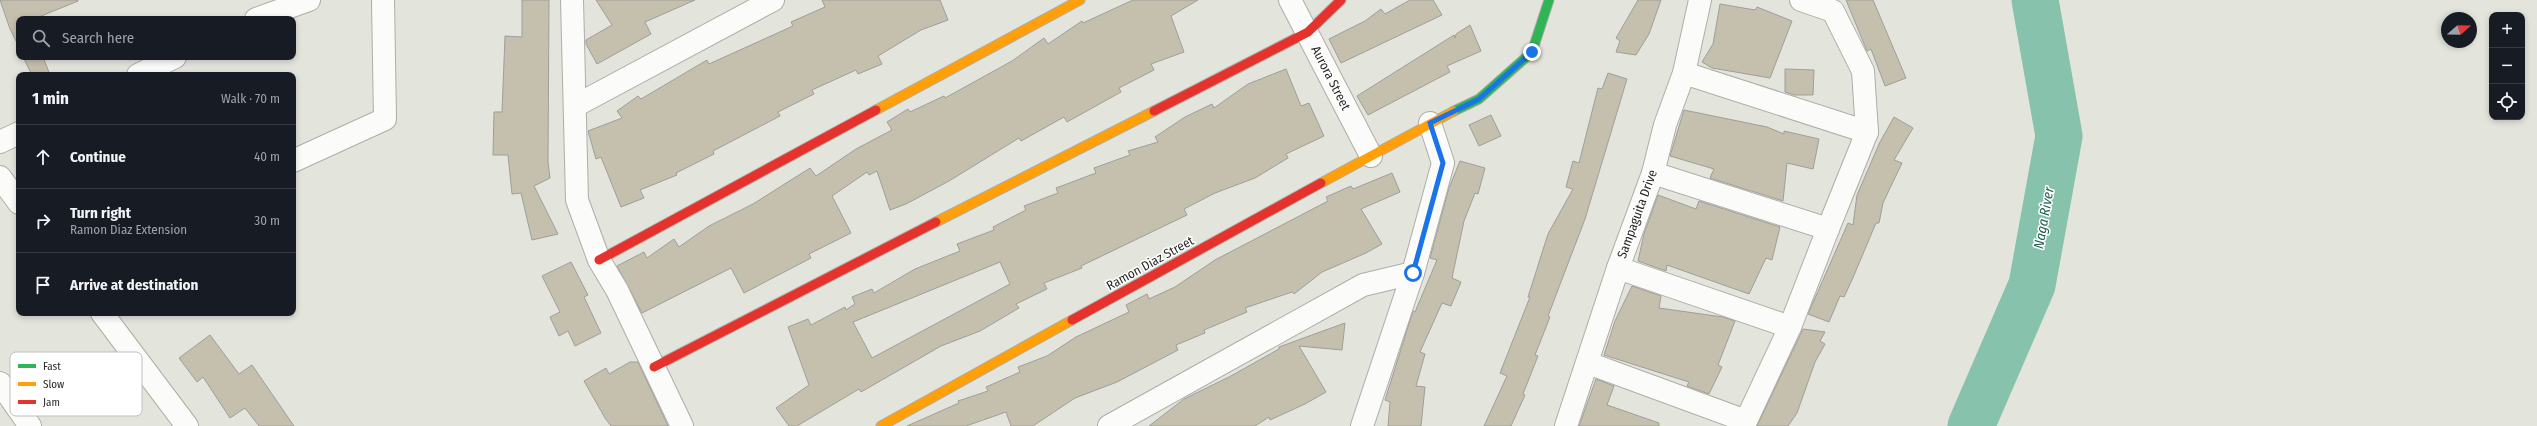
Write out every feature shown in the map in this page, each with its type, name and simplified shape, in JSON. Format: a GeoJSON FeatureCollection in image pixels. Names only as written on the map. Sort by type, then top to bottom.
{"type":"FeatureCollection","features":[{"type":"Feature","properties":{"kind":"street"},"geometry":{"type":"LineString","coordinates":[[264,16],[309,0]]}},
{"type":"Feature","properties":{"kind":"street"},"geometry":{"type":"LineString","coordinates":[[296,160],[384,119],[383,0]]}},
{"type":"Feature","properties":{"kind":"street"},"geometry":{"type":"LineString","coordinates":[[572,0],[577,200],[599,260],[617,290],[682,426]]}},
{"type":"Feature","properties":{"kind":"street"},"geometry":{"type":"LineString","coordinates":[[575,106],[773,0]]}},
{"type":"Feature","properties":{"kind":"street"},"geometry":{"type":"LineString","coordinates":[[599,260],[1080,0]]}},
{"type":"Feature","properties":{"kind":"street","name":"Aurora Street"},"geometry":{"type":"LineString","coordinates":[[1290,0],[1308,32],[1371,156]]}},
{"type":"Feature","properties":{"kind":"street"},"geometry":{"type":"LineString","coordinates":[[654,366],[1308,32],[1341,0]]}},
{"type":"Feature","properties":{"kind":"street","name":"Ramon Diaz Street"},"geometry":{"type":"LineString","coordinates":[[881,426],[1430,123],[1479,99],[1532,52],[1549,0]]}},
{"type":"Feature","properties":{"kind":"street","name":"Sampaguita Drive"},"geometry":{"type":"LineString","coordinates":[[1566,426],[1588,363],[1618,268],[1653,173],[1665,125],[1684,73],[1700,0]]}},
{"type":"Feature","properties":{"kind":"street"},"geometry":{"type":"LineString","coordinates":[[1588,363],[1746,421],[1790,326],[1867,132],[1863,72],[1833,11],[1800,0]]}},
{"type":"Feature","properties":{"kind":"street"},"geometry":{"type":"LineString","coordinates":[[144,72],[169,60]]}},
{"type":"Feature","properties":{"kind":"street"},"geometry":{"type":"LineString","coordinates":[[1684,73],[1867,132]]}},
{"type":"Feature","properties":{"kind":"street"},"geometry":{"type":"LineString","coordinates":[[1362,426],[1413,273],[1443,163],[1430,123]]}},
{"type":"Feature","properties":{"kind":"street"},"geometry":{"type":"LineString","coordinates":[[0,142],[16,134]]}},
{"type":"Feature","properties":{"kind":"street"},"geometry":{"type":"LineString","coordinates":[[1653,173],[1828,229]]}},
{"type":"Feature","properties":{"kind":"street"},"geometry":{"type":"LineString","coordinates":[[0,177],[16,199]]}},
{"type":"Feature","properties":{"kind":"street"},"geometry":{"type":"LineString","coordinates":[[1618,268],[1790,326]]}},
{"type":"Feature","properties":{"kind":"street"},"geometry":{"type":"LineString","coordinates":[[1109,426],[1363,285],[1413,273]]}},
{"type":"Feature","properties":{"kind":"street"},"geometry":{"type":"LineString","coordinates":[[104,316],[131,352]]}},
{"type":"Feature","properties":{"kind":"street"},"geometry":{"type":"LineString","coordinates":[[142,366],[187,426]]}},
{"type":"Feature","properties":{"kind":"street"},"geometry":{"type":"LineString","coordinates":[[0,383],[10,397]]}},
{"type":"Feature","properties":{"kind":"street"},"geometry":{"type":"LineString","coordinates":[[23,416],[30,426]]}},
{"type":"Feature","properties":{"kind":"building"},"geometry":{"type":"Polygon","coordinates":[[[0,0],[78,0],[41,16],[16,16],[16,41],[10,29],[0,0]]]}},
{"type":"Feature","properties":{"kind":"building"},"geometry":{"type":"Polygon","coordinates":[[[522,0],[549,0],[548,162],[550,178],[534,186],[558,234],[532,240],[521,193],[512,194],[508,155],[493,155],[494,112],[502,112],[505,36],[522,37],[522,0]]]}},
{"type":"Feature","properties":{"kind":"building"},"geometry":{"type":"Polygon","coordinates":[[[596,0],[695,0],[645,22],[651,34],[597,64],[586,44],[586,40],[612,25],[596,0]]]}},
{"type":"Feature","properties":{"kind":"building"},"geometry":{"type":"Polygon","coordinates":[[[822,0],[940,0],[948,20],[921,30],[878,56],[882,64],[858,74],[856,70],[812,90],[814,94],[778,112],[780,116],[713,151],[714,154],[676,173],[677,175],[640,190],[644,198],[621,207],[601,157],[596,159],[588,131],[622,118],[617,111],[638,96],[641,99],[707,60],[709,64],[793,26],[791,22],[825,7],[822,0]]]}},
{"type":"Feature","properties":{"kind":"building"},"geometry":{"type":"Polygon","coordinates":[[[1133,0],[1198,0],[1171,16],[1184,52],[1151,64],[1154,70],[1119,88],[1121,92],[1067,122],[1064,117],[1021,141],[1019,138],[949,181],[906,204],[890,210],[877,171],[869,175],[867,172],[832,196],[851,233],[809,254],[811,258],[744,293],[731,268],[642,313],[617,266],[644,252],[647,258],[674,239],[679,247],[709,226],[753,204],[810,168],[816,176],[856,149],[892,130],[887,122],[908,109],[910,112],[944,96],[945,98],[1012,61],[1044,38],[1048,44],[1082,21],[1083,23],[1133,0]]]}},
{"type":"Feature","properties":{"kind":"building"},"geometry":{"type":"Polygon","coordinates":[[[1410,0],[1433,0],[1442,15],[1341,63],[1329,39],[1365,21],[1381,9],[1385,14],[1410,0]]]}},
{"type":"Feature","properties":{"kind":"building"},"geometry":{"type":"Polygon","coordinates":[[[1638,0],[1661,0],[1649,34],[1636,55],[1616,52],[1620,41],[1616,38],[1638,0]]]}},
{"type":"Feature","properties":{"kind":"building"},"geometry":{"type":"Polygon","coordinates":[[[1846,0],[1873,0],[1906,78],[1885,86],[1871,49],[1867,51],[1846,0]]]}},
{"type":"Feature","properties":{"kind":"building"},"geometry":{"type":"Polygon","coordinates":[[[1720,4],[1755,10],[1757,7],[1792,21],[1770,78],[1712,68],[1702,62],[1713,44],[1720,4]]]}},
{"type":"Feature","properties":{"kind":"building"},"geometry":{"type":"Polygon","coordinates":[[[1470,25],[1481,51],[1447,66],[1450,72],[1368,115],[1357,96],[1454,35],[1455,38],[1456,34],[1470,25]]]}},
{"type":"Feature","properties":{"kind":"building"},"geometry":{"type":"Polygon","coordinates":[[[24,60],[44,60],[49,72],[30,72],[24,60]]]}},
{"type":"Feature","properties":{"kind":"building"},"geometry":{"type":"Polygon","coordinates":[[[1286,69],[1301,106],[1309,103],[1324,136],[1286,154],[1288,158],[1255,178],[1215,193],[1184,209],[1187,215],[1081,266],[1082,268],[1044,283],[1047,289],[1016,304],[1019,308],[980,331],[941,346],[861,392],[859,389],[797,426],[789,426],[776,408],[809,385],[788,327],[808,319],[811,325],[845,307],[846,310],[855,304],[852,297],[872,289],[874,293],[915,269],[960,251],[957,244],[994,230],[993,227],[1026,210],[1024,206],[1058,193],[1056,188],[1096,173],[1094,168],[1130,155],[1128,151],[1158,142],[1155,137],[1185,117],[1212,104],[1214,108],[1248,84],[1286,69]],[[1000,262],[853,322],[872,358],[1010,284],[1000,262]]]}},
{"type":"Feature","properties":{"kind":"building"},"geometry":{"type":"Polygon","coordinates":[[[1785,69],[1814,70],[1813,95],[1794,95],[1785,92],[1785,69]]]}},
{"type":"Feature","properties":{"kind":"building"},"geometry":{"type":"Polygon","coordinates":[[[1608,73],[1627,79],[1585,219],[1548,316],[1550,317],[1535,355],[1538,356],[1523,394],[1525,395],[1511,426],[1484,426],[1507,376],[1500,373],[1530,297],[1528,297],[1548,234],[1573,189],[1566,187],[1573,161],[1579,163],[1598,88],[1602,89],[1608,73]]]}},
{"type":"Feature","properties":{"kind":"building"},"geometry":{"type":"Polygon","coordinates":[[[1684,110],[1767,127],[1784,134],[1784,131],[1819,139],[1813,169],[1787,163],[1783,201],[1710,178],[1714,169],[1670,156],[1684,110]]]}},
{"type":"Feature","properties":{"kind":"building"},"geometry":{"type":"Polygon","coordinates":[[[1491,115],[1501,136],[1479,146],[1469,125],[1491,115]]]}},
{"type":"Feature","properties":{"kind":"building"},"geometry":{"type":"Polygon","coordinates":[[[1894,117],[1913,128],[1894,160],[1902,163],[1883,203],[1879,223],[1876,223],[1844,297],[1840,296],[1829,322],[1808,314],[1848,223],[1853,225],[1857,195],[1880,142],[1894,117]]]}},
{"type":"Feature","properties":{"kind":"building"},"geometry":{"type":"Polygon","coordinates":[[[1460,161],[1485,168],[1478,194],[1475,193],[1464,221],[1452,278],[1461,282],[1451,306],[1442,303],[1420,352],[1425,354],[1416,386],[1425,387],[1421,426],[1388,426],[1390,402],[1385,400],[1413,311],[1415,312],[1437,260],[1430,258],[1449,188],[1460,161]]]}},
{"type":"Feature","properties":{"kind":"building"},"geometry":{"type":"Polygon","coordinates":[[[1392,173],[1400,192],[1361,209],[1382,244],[1366,253],[1322,272],[1294,294],[1292,292],[1245,308],[1247,312],[1204,330],[1205,333],[1176,345],[1178,350],[1117,382],[1075,398],[1033,426],[1011,426],[1006,412],[966,426],[907,426],[959,403],[958,401],[988,391],[986,387],[1020,372],[1018,367],[1047,356],[1076,337],[1129,312],[1126,305],[1147,294],[1149,299],[1175,287],[1215,260],[1328,201],[1326,197],[1351,186],[1353,189],[1392,173]]]}},
{"type":"Feature","properties":{"kind":"building"},"geometry":{"type":"Polygon","coordinates":[[[1658,195],[1696,209],[1699,201],[1780,227],[1772,260],[1766,258],[1749,294],[1667,265],[1666,271],[1638,261],[1644,234],[1658,195]]]}},
{"type":"Feature","properties":{"kind":"building"},"geometry":{"type":"Polygon","coordinates":[[[571,262],[588,295],[584,297],[601,333],[575,346],[568,331],[559,336],[550,317],[560,312],[542,276],[571,262]]]}},
{"type":"Feature","properties":{"kind":"building"},"geometry":{"type":"Polygon","coordinates":[[[1632,286],[1661,296],[1659,308],[1723,317],[1735,321],[1718,365],[1722,367],[1709,394],[1687,386],[1689,382],[1604,355],[1615,321],[1632,286]]]}},
{"type":"Feature","properties":{"kind":"building"},"geometry":{"type":"Polygon","coordinates":[[[1345,323],[1342,350],[1299,346],[1326,392],[1305,404],[1270,420],[1269,417],[1255,426],[1149,426],[1184,399],[1229,377],[1279,349],[1279,347],[1345,323]]]}},
{"type":"Feature","properties":{"kind":"building"},"geometry":{"type":"Polygon","coordinates":[[[1803,329],[1825,332],[1820,341],[1825,344],[1815,362],[1797,413],[1788,426],[1757,426],[1803,329]]]}},
{"type":"Feature","properties":{"kind":"building"},"geometry":{"type":"Polygon","coordinates":[[[210,335],[239,374],[252,365],[294,426],[259,426],[245,408],[230,418],[203,377],[197,382],[179,358],[210,335]]]}},
{"type":"Feature","properties":{"kind":"building"},"geometry":{"type":"Polygon","coordinates":[[[630,362],[638,362],[668,426],[611,426],[605,418],[584,381],[606,368],[609,374],[630,362]]]}},
{"type":"Feature","properties":{"kind":"building"},"geometry":{"type":"Polygon","coordinates":[[[1596,379],[1614,386],[1607,405],[1659,423],[1659,426],[1579,426],[1596,379]]]}},
{"type":"Feature","properties":{"kind":"waterway","name":"Naga River"},"geometry":{"type":"LineString","coordinates":[[1971,426],[2032,285],[2059,136],[2035,0]]}},
{"type":"Feature","properties":{"kind":"traffic: fast"},"geometry":{"type":"LineString","coordinates":[[1454,111],[1479,99],[1532,52],[1549,0]]}},
{"type":"Feature","properties":{"kind":"traffic: slow"},"geometry":{"type":"LineString","coordinates":[[876,110],[1080,0]]}},
{"type":"Feature","properties":{"kind":"traffic: slow"},"geometry":{"type":"LineString","coordinates":[[936,222],[1154,111]]}},
{"type":"Feature","properties":{"kind":"traffic: slow"},"geometry":{"type":"LineString","coordinates":[[1321,183],[1454,111]]}},
{"type":"Feature","properties":{"kind":"traffic: slow"},"geometry":{"type":"LineString","coordinates":[[881,426],[1072,320]]}},
{"type":"Feature","properties":{"kind":"traffic: jam"},"geometry":{"type":"LineString","coordinates":[[1154,111],[1308,32],[1341,0]]}},
{"type":"Feature","properties":{"kind":"traffic: jam"},"geometry":{"type":"LineString","coordinates":[[599,260],[876,110]]}},
{"type":"Feature","properties":{"kind":"traffic: jam"},"geometry":{"type":"LineString","coordinates":[[1072,320],[1321,183]]}},
{"type":"Feature","properties":{"kind":"traffic: jam"},"geometry":{"type":"LineString","coordinates":[[654,367],[936,222]]}},
{"type":"Feature","properties":{"kind":"route"},"geometry":{"type":"LineString","coordinates":[[1413,273],[1443,163],[1430,123],[1479,99],[1532,52]]}}]}
